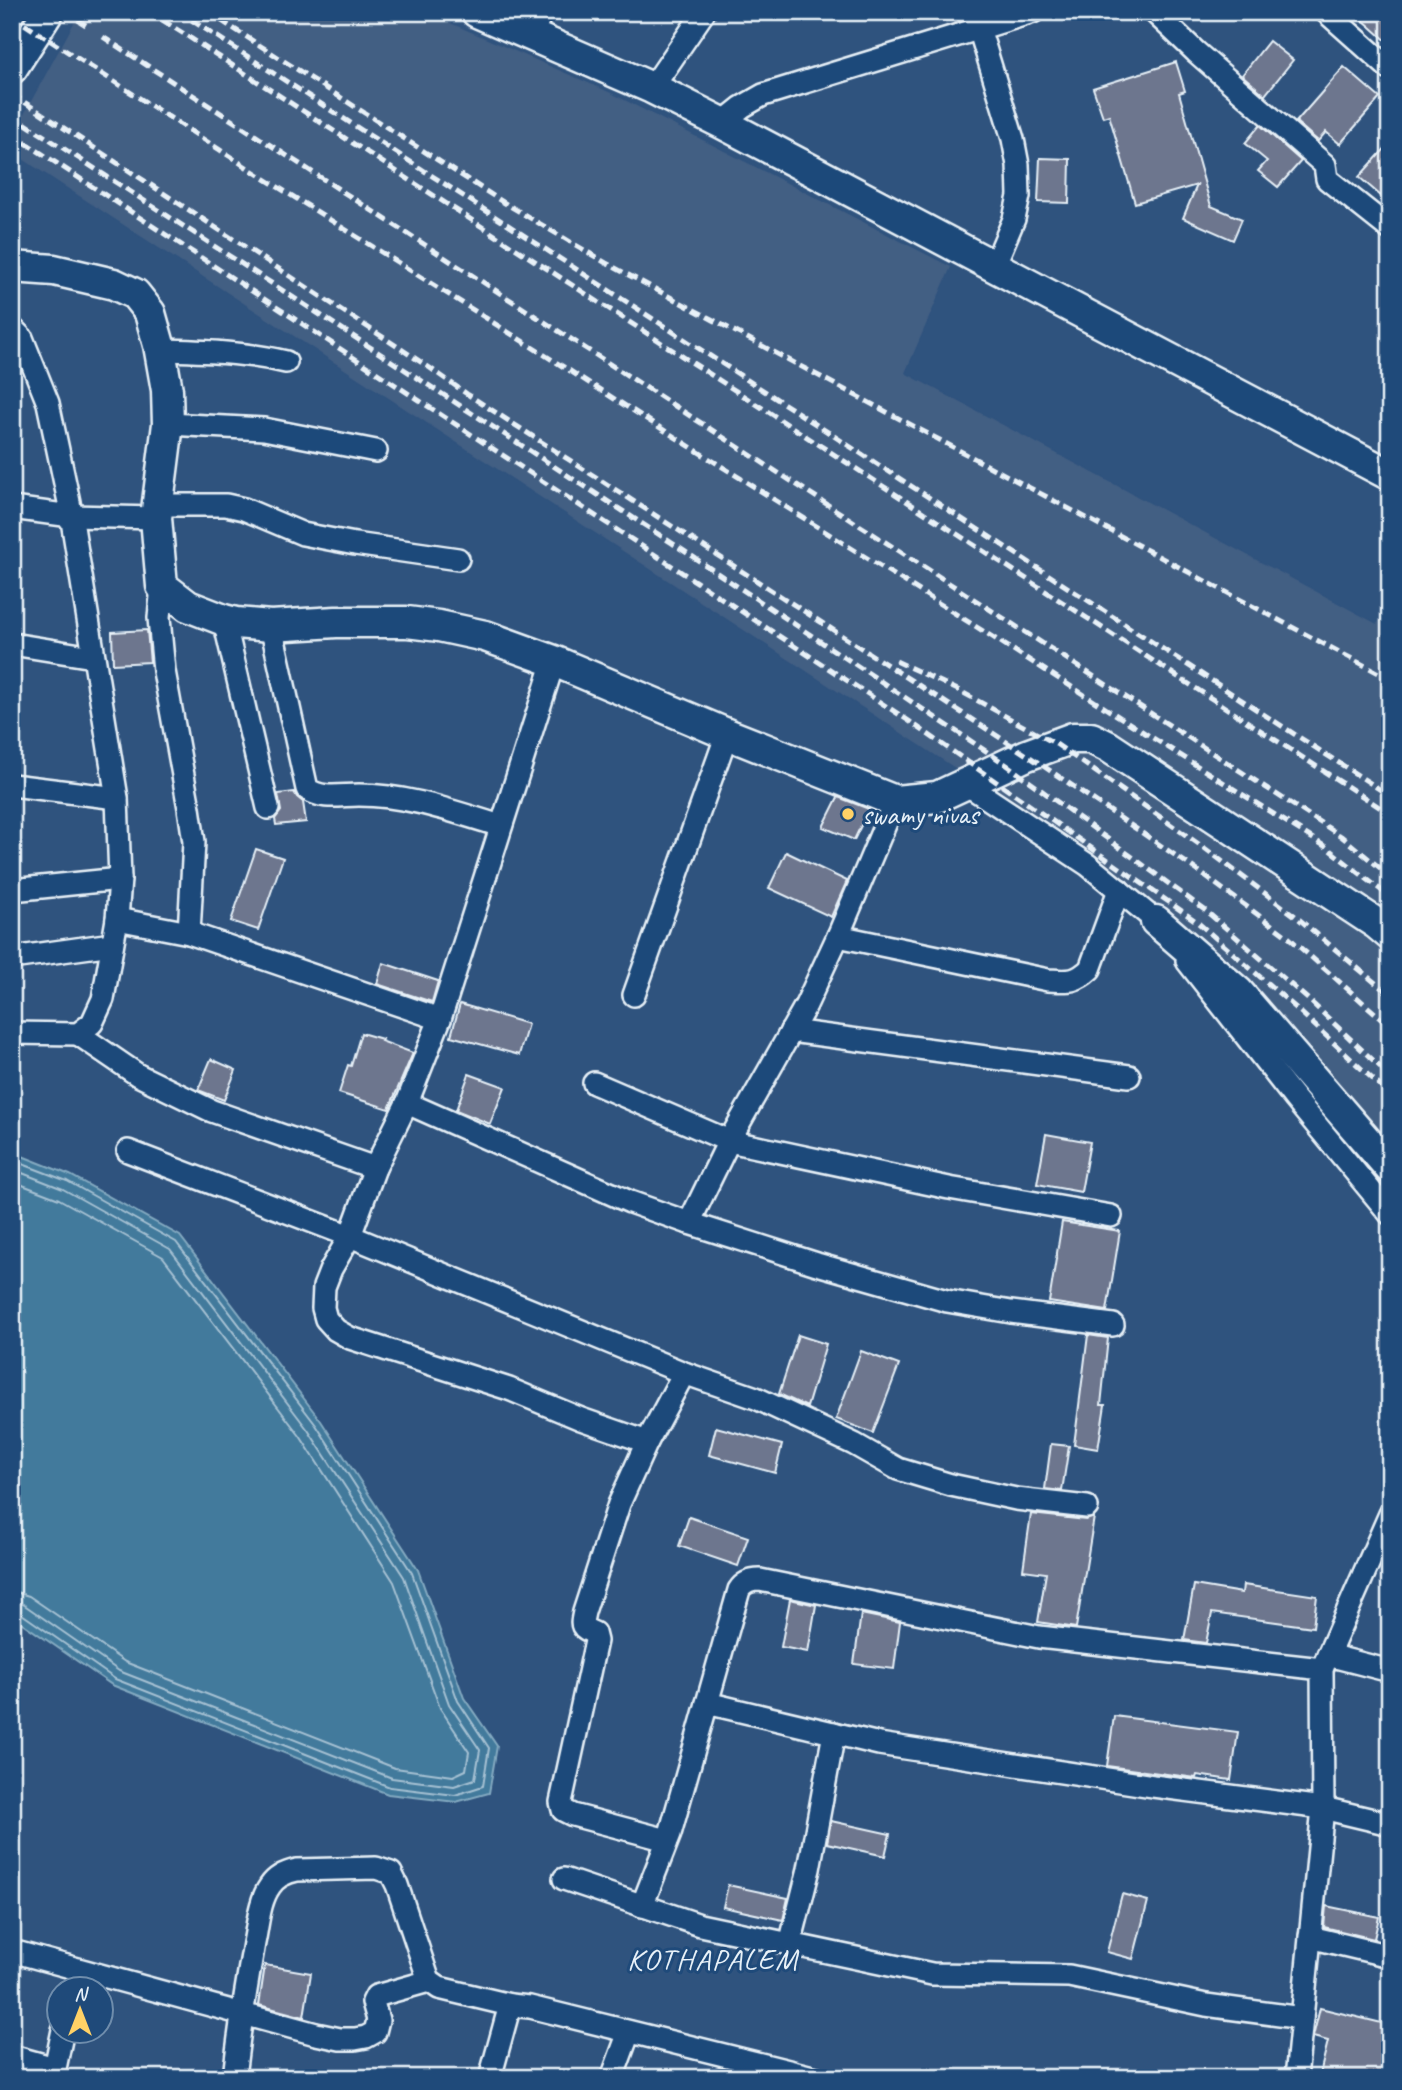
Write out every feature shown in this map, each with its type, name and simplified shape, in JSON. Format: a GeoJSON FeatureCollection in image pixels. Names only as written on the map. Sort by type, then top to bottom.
{"type":"FeatureCollection","features":[{"type":"Feature","properties":{"kind":"street"},"geometry":{"type":"LineString","coordinates":[[12,68],[48,12]]}},
{"type":"Feature","properties":{"kind":"street"},"geometry":{"type":"LineString","coordinates":[[477,12],[537,24],[652,88],[994,266],[1386,465]]}},
{"type":"Feature","properties":{"kind":"street"},"geometry":{"type":"LineString","coordinates":[[652,88],[704,12]]}},
{"type":"Feature","properties":{"kind":"street"},"geometry":{"type":"LineString","coordinates":[[722,123],[763,95],[977,20],[1033,12]]}},
{"type":"Feature","properties":{"kind":"street"},"geometry":{"type":"LineString","coordinates":[[1154,12],[1325,165],[1327,179],[1390,229]]}},
{"type":"Feature","properties":{"kind":"street"},"geometry":{"type":"LineString","coordinates":[[1326,12],[1390,69]]}},
{"type":"Feature","properties":{"kind":"street"},"geometry":{"type":"LineString","coordinates":[[977,20],[1013,139],[1018,165],[1019,196],[1014,219],[994,266]]}},
{"type":"Feature","properties":{"kind":"street"},"geometry":{"type":"LineString","coordinates":[[12,267],[54,270],[114,284],[135,294],[150,313],[166,390],[168,424],[157,512],[162,586],[159,618],[164,671],[194,842],[189,933]]}},
{"type":"Feature","properties":{"kind":"street"},"geometry":{"type":"LineString","coordinates":[[12,328],[22,338],[48,403],[71,516],[117,798],[120,878],[117,919],[103,999],[92,1023],[78,1034]]}},
{"type":"Feature","properties":{"kind":"street"},"geometry":{"type":"LineString","coordinates":[[160,351],[224,352],[286,362]]}},
{"type":"Feature","properties":{"kind":"street"},"geometry":{"type":"LineString","coordinates":[[168,424],[264,429],[376,451]]}},
{"type":"Feature","properties":{"kind":"street"},"geometry":{"type":"LineString","coordinates":[[12,508],[71,516],[226,505],[244,509],[303,534],[458,559]]}},
{"type":"Feature","properties":{"kind":"street"},"geometry":{"type":"LineString","coordinates":[[162,586],[188,606],[224,620],[271,626],[407,622],[485,636],[895,801],[937,797],[1027,755],[1073,738],[1091,738],[1109,747],[1390,935]]}},
{"type":"Feature","properties":{"kind":"street"},"geometry":{"type":"LineString","coordinates":[[224,620],[268,808]]}},
{"type":"Feature","properties":{"kind":"street"},"geometry":{"type":"LineString","coordinates":[[271,626],[307,789],[316,795],[380,795],[404,799],[501,826]]}},
{"type":"Feature","properties":{"kind":"street"},"geometry":{"type":"LineString","coordinates":[[12,644],[93,657]]}},
{"type":"Feature","properties":{"kind":"street"},"geometry":{"type":"LineString","coordinates":[[554,662],[440,1019],[407,1103],[375,1168],[350,1236],[331,1269],[324,1287],[323,1308],[326,1319],[336,1330],[350,1338],[509,1389],[581,1419],[647,1442]]}},
{"type":"Feature","properties":{"kind":"street"},"geometry":{"type":"LineString","coordinates":[[634,995],[727,734]]}},
{"type":"Feature","properties":{"kind":"street"},"geometry":{"type":"LineString","coordinates":[[966,784],[1088,865],[1238,992],[1390,1168]]}},
{"type":"Feature","properties":{"kind":"street"},"geometry":{"type":"LineString","coordinates":[[12,785],[117,798]]}},
{"type":"Feature","properties":{"kind":"street"},"geometry":{"type":"LineString","coordinates":[[689,1223],[729,1141],[806,1005],[895,801]]}},
{"type":"Feature","properties":{"kind":"street"},"geometry":{"type":"LineString","coordinates":[[12,890],[120,878]]}},
{"type":"Feature","properties":{"kind":"street"},"geometry":{"type":"LineString","coordinates":[[838,936],[1048,980],[1070,981],[1080,978],[1090,969],[1119,890]]}},
{"type":"Feature","properties":{"kind":"street"},"geometry":{"type":"LineString","coordinates":[[117,919],[189,933],[440,1019]]}},
{"type":"Feature","properties":{"kind":"street"},"geometry":{"type":"LineString","coordinates":[[1156,920],[1295,1099],[1390,1214]]}},
{"type":"Feature","properties":{"kind":"street"},"geometry":{"type":"LineString","coordinates":[[12,958],[112,944]]}},
{"type":"Feature","properties":{"kind":"street"},"geometry":{"type":"LineString","coordinates":[[791,1031],[1129,1076]]}},
{"type":"Feature","properties":{"kind":"street"},"geometry":{"type":"LineString","coordinates":[[12,1033],[78,1034],[138,1075],[212,1111],[375,1168]]}},
{"type":"Feature","properties":{"kind":"street"},"geometry":{"type":"LineString","coordinates":[[594,1083],[729,1141],[949,1188],[1111,1216]]}},
{"type":"Feature","properties":{"kind":"street"},"geometry":{"type":"LineString","coordinates":[[407,1103],[630,1202],[817,1264],[947,1301],[1113,1325]]}},
{"type":"Feature","properties":{"kind":"street"},"geometry":{"type":"LineString","coordinates":[[128,1151],[350,1236],[684,1373],[756,1398],[854,1444],[898,1469],[951,1485],[1016,1499],[1087,1507]]}},
{"type":"Feature","properties":{"kind":"street"},"geometry":{"type":"LineString","coordinates":[[667,1840],[573,1815],[563,1810],[561,1802],[596,1642],[594,1633],[582,1626],[584,1612],[619,1504],[647,1442],[684,1373]]}},
{"type":"Feature","properties":{"kind":"street"},"geometry":{"type":"LineString","coordinates":[[1296,2078],[1323,1808],[1325,1662],[1383,1544],[1390,1514]]}},
{"type":"Feature","properties":{"kind":"street"},"geometry":{"type":"LineString","coordinates":[[642,1906],[667,1840],[739,1590],[742,1585],[752,1580],[1039,1637],[1325,1662],[1390,1671]]}},
{"type":"Feature","properties":{"kind":"street"},"geometry":{"type":"LineString","coordinates":[[708,1703],[879,1744],[1139,1784],[1323,1808],[1390,1824]]}},
{"type":"Feature","properties":{"kind":"street"},"geometry":{"type":"LineString","coordinates":[[789,1944],[809,1869],[834,1733]]}},
{"type":"Feature","properties":{"kind":"street"},"geometry":{"type":"LineString","coordinates":[[234,2078],[241,2014],[262,1901],[270,1885],[287,1872],[297,1870],[376,1868],[391,1873],[412,1925],[429,1981],[439,1988],[510,2005],[530,2007],[817,2078]]}},
{"type":"Feature","properties":{"kind":"street"},"geometry":{"type":"LineString","coordinates":[[564,1880],[700,1925],[932,1974],[1069,1976],[1206,2004],[1302,2018]]}},
{"type":"Feature","properties":{"kind":"street"},"geometry":{"type":"LineString","coordinates":[[1310,1937],[1390,1956]]}},
{"type":"Feature","properties":{"kind":"street"},"geometry":{"type":"LineString","coordinates":[[12,1951],[65,1974]]}},
{"type":"Feature","properties":{"kind":"street"},"geometry":{"type":"LineString","coordinates":[[116,1987],[241,2014],[316,2034],[355,2039],[375,2032],[378,2020],[373,2002],[376,1996],[429,1981]]}},
{"type":"Feature","properties":{"kind":"street"},"geometry":{"type":"LineString","coordinates":[[490,2078],[510,2005]]}},
{"type":"Feature","properties":{"kind":"street"},"geometry":{"type":"LineString","coordinates":[[612,2078],[629,2032]]}},
{"type":"Feature","properties":{"kind":"street"},"geometry":{"type":"LineString","coordinates":[[12,2056],[54,2073],[60,2044]]}},
{"type":"Feature","properties":{"kind":"shaded area"},"geometry":{"type":"Polygon","coordinates":[[[80,12],[425,12],[609,92],[951,267],[905,373],[1377,624],[1390,602],[1390,1142],[1294,1033],[1154,907],[955,768],[12,152],[12,136],[80,12]]]}},
{"type":"Feature","properties":{"kind":"water"},"geometry":{"type":"Polygon","coordinates":[[[12,1152],[70,1175],[180,1236],[321,1421],[418,1570],[464,1698],[497,1746],[489,1793],[456,1802],[388,1794],[112,1685],[12,1616],[12,1152]]]}},
{"type":"Feature","properties":{"kind":"building"},"geometry":{"type":"Polygon","coordinates":[[[1354,12],[1390,12],[1390,44],[1354,12]]]}},
{"type":"Feature","properties":{"kind":"building"},"geometry":{"type":"Polygon","coordinates":[[[1269,41],[1293,60],[1265,95],[1242,75],[1269,41]]]}},
{"type":"Feature","properties":{"kind":"building"},"geometry":{"type":"Polygon","coordinates":[[[1176,62],[1185,91],[1179,93],[1211,206],[1242,219],[1233,240],[1183,218],[1197,185],[1135,203],[1109,115],[1103,117],[1093,88],[1176,62]]]}},
{"type":"Feature","properties":{"kind":"building"},"geometry":{"type":"Polygon","coordinates":[[[1344,67],[1380,98],[1340,144],[1326,132],[1318,141],[1296,122],[1344,67]]]}},
{"type":"Feature","properties":{"kind":"building"},"geometry":{"type":"Polygon","coordinates":[[[1260,125],[1301,161],[1278,187],[1258,171],[1267,161],[1245,143],[1260,125]]]}},
{"type":"Feature","properties":{"kind":"building"},"geometry":{"type":"Polygon","coordinates":[[[1390,143],[1390,186],[1381,196],[1359,177],[1390,143]]]}},
{"type":"Feature","properties":{"kind":"building"},"geometry":{"type":"Polygon","coordinates":[[[1040,158],[1070,159],[1069,203],[1038,202],[1040,158]]]}},
{"type":"Feature","properties":{"kind":"building"},"geometry":{"type":"Polygon","coordinates":[[[147,630],[150,662],[113,664],[112,632],[147,630]]]}},
{"type":"Feature","properties":{"kind":"building"},"geometry":{"type":"Polygon","coordinates":[[[294,792],[303,802],[306,822],[276,825],[275,819],[281,811],[278,794],[294,792]]]}},
{"type":"Feature","properties":{"kind":"building","name":"swamy nivas"},"geometry":{"type":"Polygon","coordinates":[[[838,797],[869,809],[854,840],[823,827],[838,797]]]}},
{"type":"Feature","properties":{"kind":"building"},"geometry":{"type":"Polygon","coordinates":[[[256,849],[283,858],[258,930],[231,921],[256,849]]]}},
{"type":"Feature","properties":{"kind":"building"},"geometry":{"type":"Polygon","coordinates":[[[786,852],[847,881],[831,917],[769,888],[786,852]]]}},
{"type":"Feature","properties":{"kind":"building"},"geometry":{"type":"Polygon","coordinates":[[[383,963],[438,981],[432,1002],[377,984],[383,963]]]}},
{"type":"Feature","properties":{"kind":"building"},"geometry":{"type":"Polygon","coordinates":[[[460,1004],[528,1024],[519,1055],[451,1036],[460,1004]]]}},
{"type":"Feature","properties":{"kind":"building"},"geometry":{"type":"Polygon","coordinates":[[[361,1033],[413,1053],[389,1109],[339,1093],[361,1033]]]}},
{"type":"Feature","properties":{"kind":"building"},"geometry":{"type":"Polygon","coordinates":[[[211,1059],[236,1070],[224,1100],[198,1090],[211,1059]]]}},
{"type":"Feature","properties":{"kind":"building"},"geometry":{"type":"Polygon","coordinates":[[[469,1074],[505,1087],[490,1124],[456,1110],[469,1074]]]}},
{"type":"Feature","properties":{"kind":"building"},"geometry":{"type":"Polygon","coordinates":[[[1046,1134],[1090,1142],[1081,1192],[1037,1184],[1046,1134]]]}},
{"type":"Feature","properties":{"kind":"building"},"geometry":{"type":"Polygon","coordinates":[[[1062,1222],[1120,1231],[1107,1311],[1049,1302],[1062,1222]]]}},
{"type":"Feature","properties":{"kind":"building"},"geometry":{"type":"Polygon","coordinates":[[[798,1335],[826,1344],[807,1407],[779,1394],[798,1335]]]}},
{"type":"Feature","properties":{"kind":"building"},"geometry":{"type":"Polygon","coordinates":[[[1088,1335],[1108,1338],[1101,1405],[1105,1405],[1098,1449],[1074,1445],[1088,1335]]]}},
{"type":"Feature","properties":{"kind":"building"},"geometry":{"type":"Polygon","coordinates":[[[861,1351],[899,1365],[873,1433],[836,1419],[861,1351]]]}},
{"type":"Feature","properties":{"kind":"building"},"geometry":{"type":"Polygon","coordinates":[[[716,1427],[782,1445],[775,1473],[709,1455],[716,1427]]]}},
{"type":"Feature","properties":{"kind":"building"},"geometry":{"type":"Polygon","coordinates":[[[1051,1444],[1069,1446],[1062,1491],[1045,1489],[1051,1444]]]}},
{"type":"Feature","properties":{"kind":"building"},"geometry":{"type":"Polygon","coordinates":[[[1031,1514],[1086,1520],[1094,1517],[1076,1628],[1038,1622],[1046,1573],[1023,1570],[1031,1514]]]}},
{"type":"Feature","properties":{"kind":"building"},"geometry":{"type":"Polygon","coordinates":[[[689,1517],[748,1537],[738,1566],[679,1546],[689,1517]]]}},
{"type":"Feature","properties":{"kind":"building"},"geometry":{"type":"Polygon","coordinates":[[[1194,1585],[1242,1593],[1243,1585],[1317,1596],[1313,1627],[1212,1613],[1206,1643],[1184,1640],[1194,1585]]]}},
{"type":"Feature","properties":{"kind":"building"},"geometry":{"type":"Polygon","coordinates":[[[790,1599],[816,1605],[808,1652],[781,1647],[790,1599]]]}},
{"type":"Feature","properties":{"kind":"building"},"geometry":{"type":"Polygon","coordinates":[[[861,1614],[900,1622],[894,1669],[854,1664],[861,1614]]]}},
{"type":"Feature","properties":{"kind":"building"},"geometry":{"type":"Polygon","coordinates":[[[1114,1716],[1238,1732],[1231,1780],[1107,1766],[1114,1716]]]}},
{"type":"Feature","properties":{"kind":"building"},"geometry":{"type":"Polygon","coordinates":[[[831,1821],[890,1834],[885,1856],[827,1843],[831,1821]]]}},
{"type":"Feature","properties":{"kind":"building"},"geometry":{"type":"Polygon","coordinates":[[[728,1885],[788,1898],[783,1920],[723,1907],[728,1885]]]}},
{"type":"Feature","properties":{"kind":"building"},"geometry":{"type":"Polygon","coordinates":[[[1122,1894],[1148,1901],[1133,1959],[1107,1952],[1122,1894]]]}},
{"type":"Feature","properties":{"kind":"building"},"geometry":{"type":"Polygon","coordinates":[[[1326,1906],[1379,1917],[1374,1939],[1324,1927],[1326,1906]]]}},
{"type":"Feature","properties":{"kind":"building"},"geometry":{"type":"Polygon","coordinates":[[[265,1965],[311,1973],[304,2017],[259,2005],[265,1965]]]}},
{"type":"Feature","properties":{"kind":"building"},"geometry":{"type":"Polygon","coordinates":[[[1320,2008],[1390,2025],[1390,2078],[1319,2078],[1328,2041],[1313,2037],[1320,2008]]]}},
{"type":"Feature","properties":{"kind":"railway"},"geometry":{"type":"LineString","coordinates":[[65,12],[86,25]]}},
{"type":"Feature","properties":{"kind":"railway"},"geometry":{"type":"LineString","coordinates":[[150,12],[1390,814]]}},
{"type":"Feature","properties":{"kind":"railway"},"geometry":{"type":"LineString","coordinates":[[179,12],[1390,796]]}},
{"type":"Feature","properties":{"kind":"railway"},"geometry":{"type":"LineString","coordinates":[[208,12],[498,199],[606,263],[1390,679]]}},
{"type":"Feature","properties":{"kind":"railway"},"geometry":{"type":"LineString","coordinates":[[12,16],[262,177],[1326,847],[1390,897]]}},
{"type":"Feature","properties":{"kind":"railway"},"geometry":{"type":"LineString","coordinates":[[103,37],[1341,836],[1390,876]]}},
{"type":"Feature","properties":{"kind":"railway"},"geometry":{"type":"LineString","coordinates":[[12,94],[467,394],[1027,755],[1191,866],[1287,936],[1390,1026]]}},
{"type":"Feature","properties":{"kind":"railway"},"geometry":{"type":"LineString","coordinates":[[12,115],[672,543],[1007,765],[1206,911],[1310,1001],[1390,1076]]}},
{"type":"Feature","properties":{"kind":"railway"},"geometry":{"type":"LineString","coordinates":[[12,134],[909,721],[1196,921],[1390,1095]]}},
{"type":"Feature","properties":{"kind":"railway"},"geometry":{"type":"LineString","coordinates":[[896,661],[960,691],[1056,744],[1203,847],[1294,915],[1390,995]]}},
{"type":"Feature","properties":{"kind":"place","name":"swamy nivas"},"geometry":{"type":"Point","coordinates":[848,814]}},
{"type":"Feature","properties":{"kind":"district","name":"KOTHAPALEM"},"geometry":{"type":"Point","coordinates":[713,1959]}}]}
